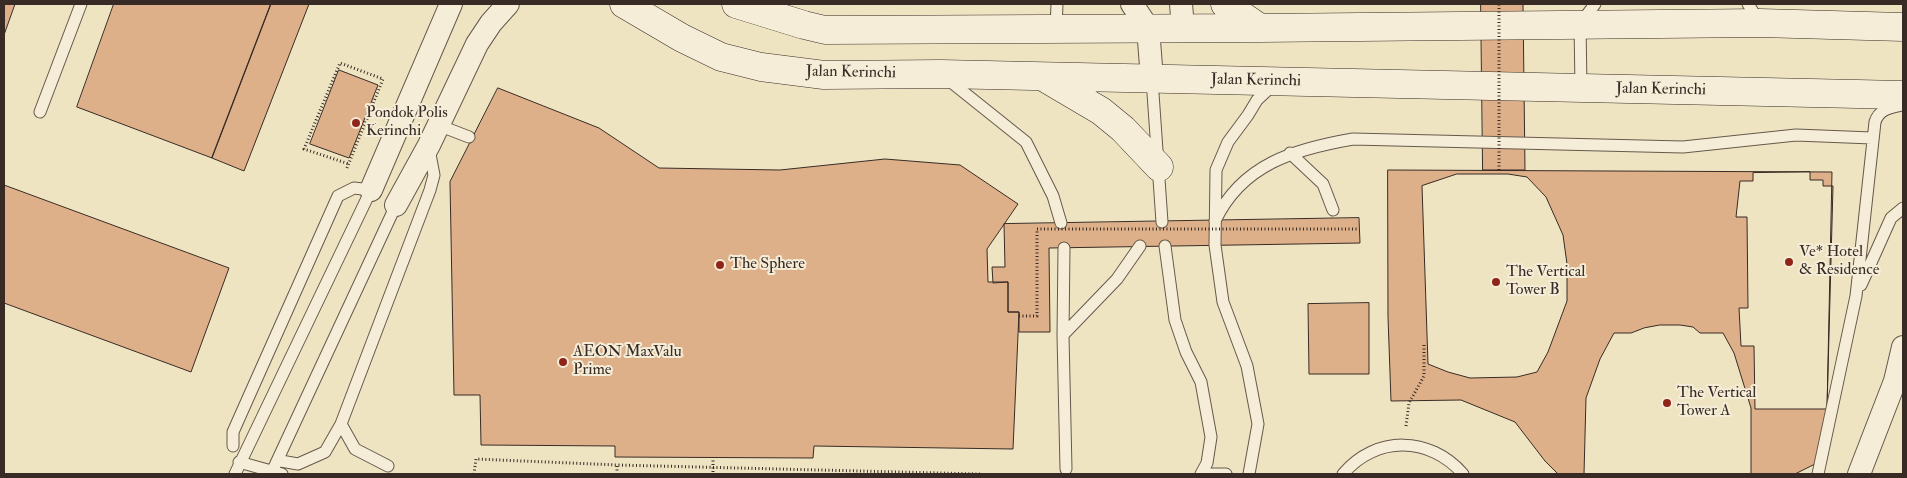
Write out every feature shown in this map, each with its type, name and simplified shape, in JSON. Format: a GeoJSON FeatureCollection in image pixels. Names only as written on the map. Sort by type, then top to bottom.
{"type":"FeatureCollection","features":[{"type":"Feature","properties":{"kind":"main road","name":"Jalan Kerinchi"},"geometry":{"type":"LineString","coordinates":[[624,4],[682,38],[721,57],[761,66],[824,75],[941,74],[1903,95]]}},
{"type":"Feature","properties":{"kind":"main road"},"geometry":{"type":"LineString","coordinates":[[736,4],[825,30],[1056,16],[1148,28],[1182,16],[1260,28],[1587,14],[1754,13],[1903,27]]}},
{"type":"Feature","properties":{"kind":"main road"},"geometry":{"type":"LineString","coordinates":[[1225,4],[1260,28]]}},
{"type":"Feature","properties":{"kind":"main road"},"geometry":{"type":"LineString","coordinates":[[1041,76],[1101,111],[1123,129],[1159,167]]}},
{"type":"Feature","properties":{"kind":"street"},"geometry":{"type":"LineString","coordinates":[[371,190],[451,4]]}},
{"type":"Feature","properties":{"kind":"street"},"geometry":{"type":"LineString","coordinates":[[396,205],[434,135],[477,44],[491,23],[508,4]]}},
{"type":"Feature","properties":{"kind":"street"},"geometry":{"type":"LineString","coordinates":[[1132,4],[1148,28],[1152,78]]}},
{"type":"Feature","properties":{"kind":"street"},"geometry":{"type":"LineString","coordinates":[[1859,474],[1899,383],[1903,347]]}},
{"type":"Feature","properties":{"kind":"lane"},"geometry":{"type":"LineString","coordinates":[[40,112],[81,4]]}},
{"type":"Feature","properties":{"kind":"lane"},"geometry":{"type":"LineString","coordinates":[[1581,88],[1587,14]]}},
{"type":"Feature","properties":{"kind":"lane"},"geometry":{"type":"LineString","coordinates":[[941,74],[1026,142],[1053,196],[1061,224]]}},
{"type":"Feature","properties":{"kind":"lane"},"geometry":{"type":"LineString","coordinates":[[1152,78],[1159,167],[1159,218]]}},
{"type":"Feature","properties":{"kind":"lane"},"geometry":{"type":"LineString","coordinates":[[1249,474],[1258,424],[1246,366],[1223,302],[1215,245],[1216,170],[1228,142],[1257,100],[1277,81]]}},
{"type":"Feature","properties":{"kind":"lane"},"geometry":{"type":"LineString","coordinates":[[1818,474],[1856,296],[1872,138],[1877,115],[1885,109],[1903,104]]}},
{"type":"Feature","properties":{"kind":"lane"},"geometry":{"type":"LineString","coordinates":[[281,461],[298,464],[325,452],[341,424],[430,190],[434,175],[434,135],[469,137]]}},
{"type":"Feature","properties":{"kind":"lane"},"geometry":{"type":"LineString","coordinates":[[1215,221],[1222,205],[1245,181],[1269,164],[1290,153],[1319,145],[1353,139],[1683,147],[1796,136],[1872,138]]}},
{"type":"Feature","properties":{"kind":"lane"},"geometry":{"type":"LineString","coordinates":[[1290,153],[1323,184],[1333,210]]}},
{"type":"Feature","properties":{"kind":"lane"},"geometry":{"type":"LineString","coordinates":[[232,446],[232,432],[338,196],[354,188],[371,190],[239,462],[235,474]]}},
{"type":"Feature","properties":{"kind":"lane"},"geometry":{"type":"LineString","coordinates":[[239,462],[275,473],[396,205]]}},
{"type":"Feature","properties":{"kind":"lane"},"geometry":{"type":"LineString","coordinates":[[1856,296],[1891,218],[1903,208]]}},
{"type":"Feature","properties":{"kind":"lane"},"geometry":{"type":"LineString","coordinates":[[1063,334],[1117,280],[1140,246]]}},
{"type":"Feature","properties":{"kind":"lane"},"geometry":{"type":"LineString","coordinates":[[1165,246],[1175,320],[1186,352],[1201,382],[1211,437],[1207,463],[1201,474]]}},
{"type":"Feature","properties":{"kind":"lane"},"geometry":{"type":"LineString","coordinates":[[1064,248],[1063,334],[1066,470]]}},
{"type":"Feature","properties":{"kind":"lane"},"geometry":{"type":"LineString","coordinates":[[341,424],[355,449],[388,466]]}},
{"type":"Feature","properties":{"kind":"lane"},"geometry":{"type":"LineString","coordinates":[[1343,474],[1363,456],[1386,446],[1412,445],[1434,451],[1453,463],[1463,474]]}},
{"type":"Feature","properties":{"kind":"lane"},"geometry":{"type":"LineString","coordinates":[[1210,474],[1226,474]]}},
{"type":"Feature","properties":{"kind":"path"},"geometry":{"type":"LineString","coordinates":[[1499,4],[1499,170]]}},
{"type":"Feature","properties":{"kind":"path"},"geometry":{"type":"LineString","coordinates":[[346,174],[383,78],[340,63],[304,149],[349,164]]}},
{"type":"Feature","properties":{"kind":"path"},"geometry":{"type":"LineString","coordinates":[[1018,316],[1037,316],[1037,229],[1359,229]]}},
{"type":"Feature","properties":{"kind":"path"},"geometry":{"type":"LineString","coordinates":[[1406,429],[1409,403],[1424,376],[1424,344]]}},
{"type":"Feature","properties":{"kind":"path"},"geometry":{"type":"LineString","coordinates":[[713,457],[713,474]]}},
{"type":"Feature","properties":{"kind":"path"},"geometry":{"type":"LineString","coordinates":[[474,474],[476,459],[816,472],[980,474]]}},
{"type":"Feature","properties":{"kind":"path"},"geometry":{"type":"LineString","coordinates":[[617,465],[617,474]]}},
{"type":"Feature","properties":{"kind":"building"},"geometry":{"type":"Polygon","coordinates":[[[4,4],[15,4],[4,35],[4,4]]]}},
{"type":"Feature","properties":{"kind":"building"},"geometry":{"type":"Polygon","coordinates":[[[114,4],[271,4],[212,158],[77,107],[114,4]]]}},
{"type":"Feature","properties":{"kind":"building"},"geometry":{"type":"Polygon","coordinates":[[[271,4],[309,4],[244,171],[212,158],[271,4]]]}},
{"type":"Feature","properties":{"kind":"building"},"geometry":{"type":"Polygon","coordinates":[[[1481,4],[1523,4],[1525,170],[1483,170],[1481,4]]]}},
{"type":"Feature","properties":{"kind":"building"},"geometry":{"type":"Polygon","coordinates":[[[339,70],[378,85],[349,158],[310,144],[339,70]]]}},
{"type":"Feature","properties":{"kind":"building","name":"The Sphere"},"geometry":{"type":"Polygon","coordinates":[[[498,88],[599,128],[659,168],[780,170],[885,159],[960,165],[1018,204],[987,249],[988,282],[1008,282],[1008,312],[1019,312],[1013,449],[814,446],[813,458],[615,457],[615,446],[481,445],[480,395],[454,395],[450,182],[498,88]]]}},
{"type":"Feature","properties":{"kind":"building"},"geometry":{"type":"Polygon","coordinates":[[[1388,170],[1832,172],[1827,409],[1815,464],[1795,474],[1558,474],[1545,461],[1515,422],[1461,400],[1391,401],[1388,317],[1388,170]]]}},
{"type":"Feature","properties":{"kind":"building","name":"Ve* Hotel & Residence"},"geometry":{"type":"Polygon","coordinates":[[[1810,172],[1810,180],[1823,180],[1823,186],[1833,186],[1827,409],[1755,409],[1754,346],[1741,346],[1739,308],[1748,308],[1747,217],[1736,217],[1740,181],[1753,181],[1753,173],[1810,172]]]}},
{"type":"Feature","properties":{"kind":"building","name":"The Vertical Tower B"},"geometry":{"type":"Polygon","coordinates":[[[1457,174],[1508,174],[1527,177],[1546,197],[1563,235],[1567,264],[1567,301],[1548,352],[1537,372],[1517,377],[1470,378],[1428,364],[1422,186],[1457,174]]]}},
{"type":"Feature","properties":{"kind":"building"},"geometry":{"type":"Polygon","coordinates":[[[4,185],[229,268],[191,372],[4,303],[4,185]]]}},
{"type":"Feature","properties":{"kind":"building"},"geometry":{"type":"Polygon","coordinates":[[[1359,218],[1360,243],[1049,248],[1050,332],[1019,332],[1019,312],[1008,312],[1008,282],[993,283],[992,267],[1005,267],[1004,224],[1359,218]]]}},
{"type":"Feature","properties":{"kind":"building"},"geometry":{"type":"Polygon","coordinates":[[[1369,303],[1369,374],[1309,374],[1308,304],[1369,303]]]}},
{"type":"Feature","properties":{"kind":"building","name":"The Vertical Tower A"},"geometry":{"type":"Polygon","coordinates":[[[1660,325],[1693,327],[1700,333],[1723,333],[1734,353],[1751,408],[1751,474],[1584,474],[1586,398],[1600,359],[1614,333],[1631,333],[1660,325]]]}},
{"type":"Feature","properties":{"kind":"place","name":"Pondok Polis Kerinchi"},"geometry":{"type":"Point","coordinates":[356,123]}},
{"type":"Feature","properties":{"kind":"place","name":"Ve* Hotel & Residence"},"geometry":{"type":"Point","coordinates":[1789,262]}},
{"type":"Feature","properties":{"kind":"place","name":"The Sphere"},"geometry":{"type":"Point","coordinates":[720,265]}},
{"type":"Feature","properties":{"kind":"place","name":"The Vertical Tower B"},"geometry":{"type":"Point","coordinates":[1496,282]}},
{"type":"Feature","properties":{"kind":"place","name":"AEON MaxValu Prime"},"geometry":{"type":"Point","coordinates":[563,362]}},
{"type":"Feature","properties":{"kind":"place","name":"The Vertical Tower A"},"geometry":{"type":"Point","coordinates":[1667,403]}}]}
